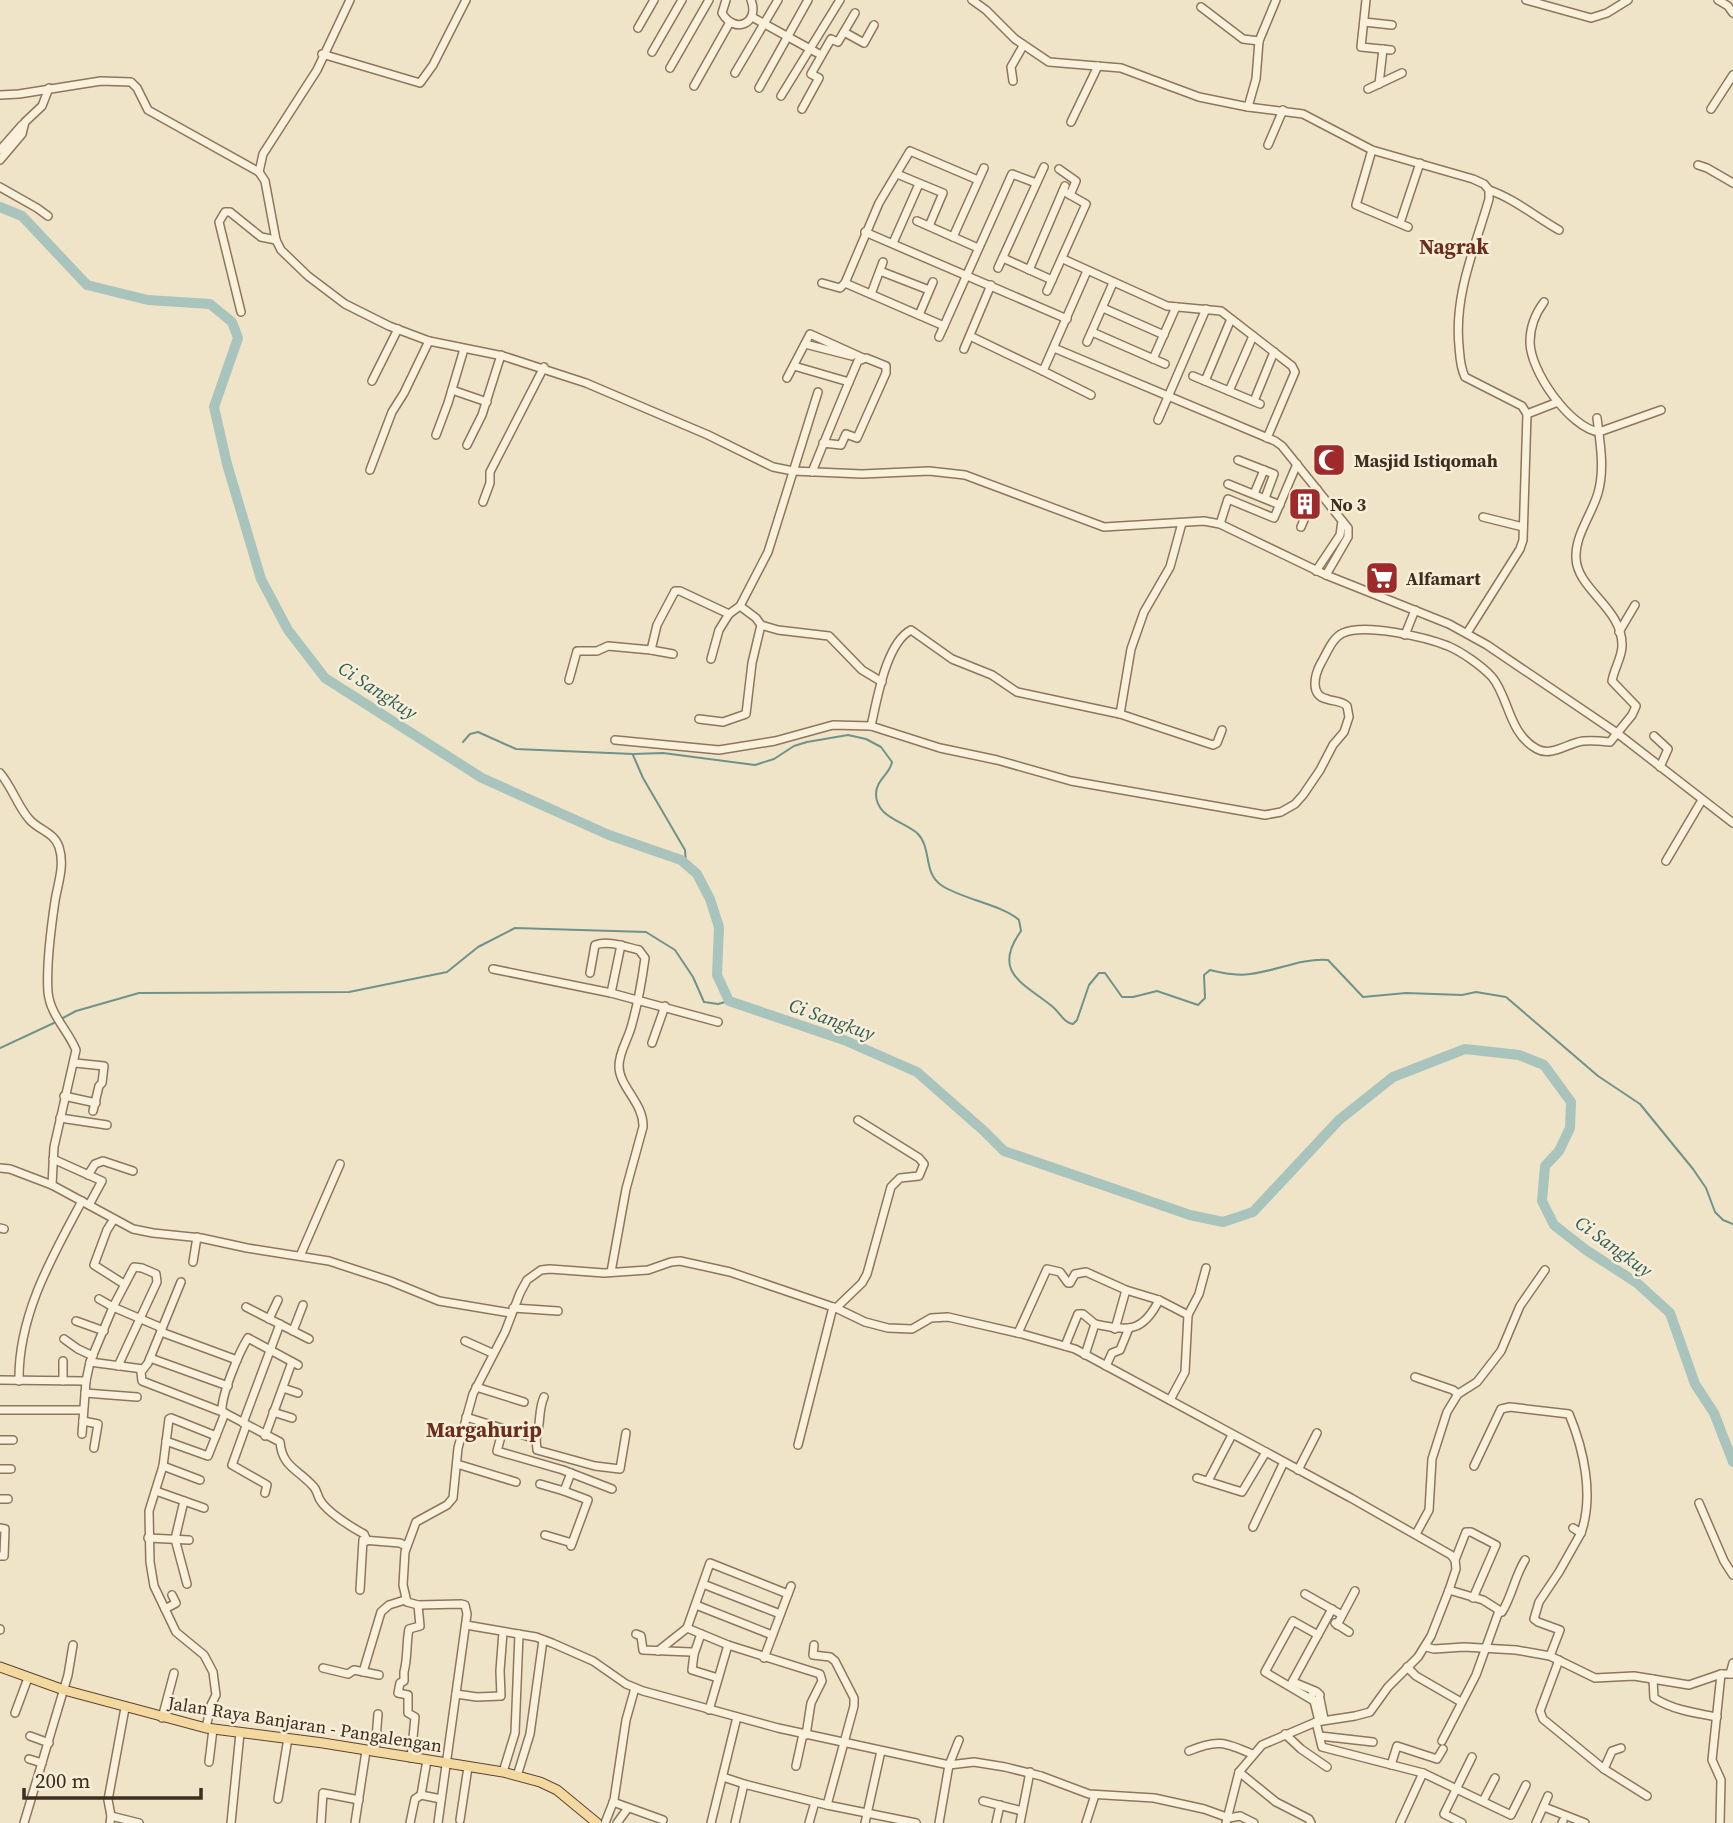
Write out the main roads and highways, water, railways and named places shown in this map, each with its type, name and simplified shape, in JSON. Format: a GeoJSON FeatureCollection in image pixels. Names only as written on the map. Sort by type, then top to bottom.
{"type":"FeatureCollection","features":[{"type":"Feature","properties":{"kind":"main road","name":"Jalan Raya Banjaran - Pangalengan"},"geometry":{"type":"LineString","coordinates":[[0,1667],[125,1708],[210,1728],[503,1772],[557,1790],[597,1823]]}},
{"type":"Feature","properties":{"kind":"waterway","name":"Ci Sangkuy"},"geometry":{"type":"LineString","coordinates":[[0,207],[22,216],[87,285],[148,300],[210,304],[232,322],[238,338],[214,407],[227,464],[261,579],[288,630],[325,678],[482,778],[609,835],[681,860],[697,874],[710,899],[719,927],[717,975],[729,1001],[844,1040],[917,1072],[1004,1151],[1190,1215],[1223,1222],[1253,1212],[1339,1120],[1393,1077],[1465,1049],[1519,1055],[1544,1065],[1571,1102],[1570,1128],[1559,1151],[1545,1166],[1542,1201],[1554,1225],[1586,1250],[1637,1283],[1670,1313],[1695,1384],[1714,1413],[1733,1462]]}},
{"type":"Feature","properties":{"kind":"waterway"},"geometry":{"type":"LineString","coordinates":[[463,742],[470,734],[478,732],[516,749],[663,753],[755,765],[774,759],[794,746],[807,742],[848,735],[866,739],[881,747],[892,762],[877,789],[880,808],[922,839],[929,867],[935,880],[941,885],[1003,910],[1019,920],[1021,931],[1009,957],[1010,967],[1022,983],[1053,1007],[1067,1022],[1073,1024],[1077,1020],[1089,985],[1099,973],[1105,973],[1122,997],[1157,991],[1198,1005],[1205,998],[1204,975],[1210,970],[1245,975],[1318,960],[1328,960],[1363,997],[1406,993],[1462,995],[1476,992],[1506,997],[1598,1076],[1640,1104],[1693,1169],[1706,1188],[1715,1212],[1723,1220],[1733,1224]]}},
{"type":"Feature","properties":{"kind":"waterway"},"geometry":{"type":"LineString","coordinates":[[633,755],[643,778],[685,850],[686,864]]}},
{"type":"Feature","properties":{"kind":"waterway"},"geometry":{"type":"LineString","coordinates":[[61,1019],[76,1011],[139,993],[349,992],[447,972],[478,947],[515,928],[646,932],[675,950],[693,977],[704,1002],[718,1004],[729,1001]]}},
{"type":"Feature","properties":{"kind":"waterway"},"geometry":{"type":"LineString","coordinates":[[0,1048],[56,1022]]}},
{"type":"Feature","properties":{"kind":"place","name":"Masjid Istiqomah"},"geometry":{"type":"Point","coordinates":[1329,460]}},
{"type":"Feature","properties":{"kind":"place","name":"No 3"},"geometry":{"type":"Point","coordinates":[1305,504]}},
{"type":"Feature","properties":{"kind":"place","name":"Alfamart"},"geometry":{"type":"Point","coordinates":[1382,578]}},
{"type":"Feature","properties":{"kind":"district","name":"Nagrak"},"geometry":{"type":"Point","coordinates":[1454,246]}},
{"type":"Feature","properties":{"kind":"district","name":"Margahurip"},"geometry":{"type":"Point","coordinates":[484,1429]}}]}
